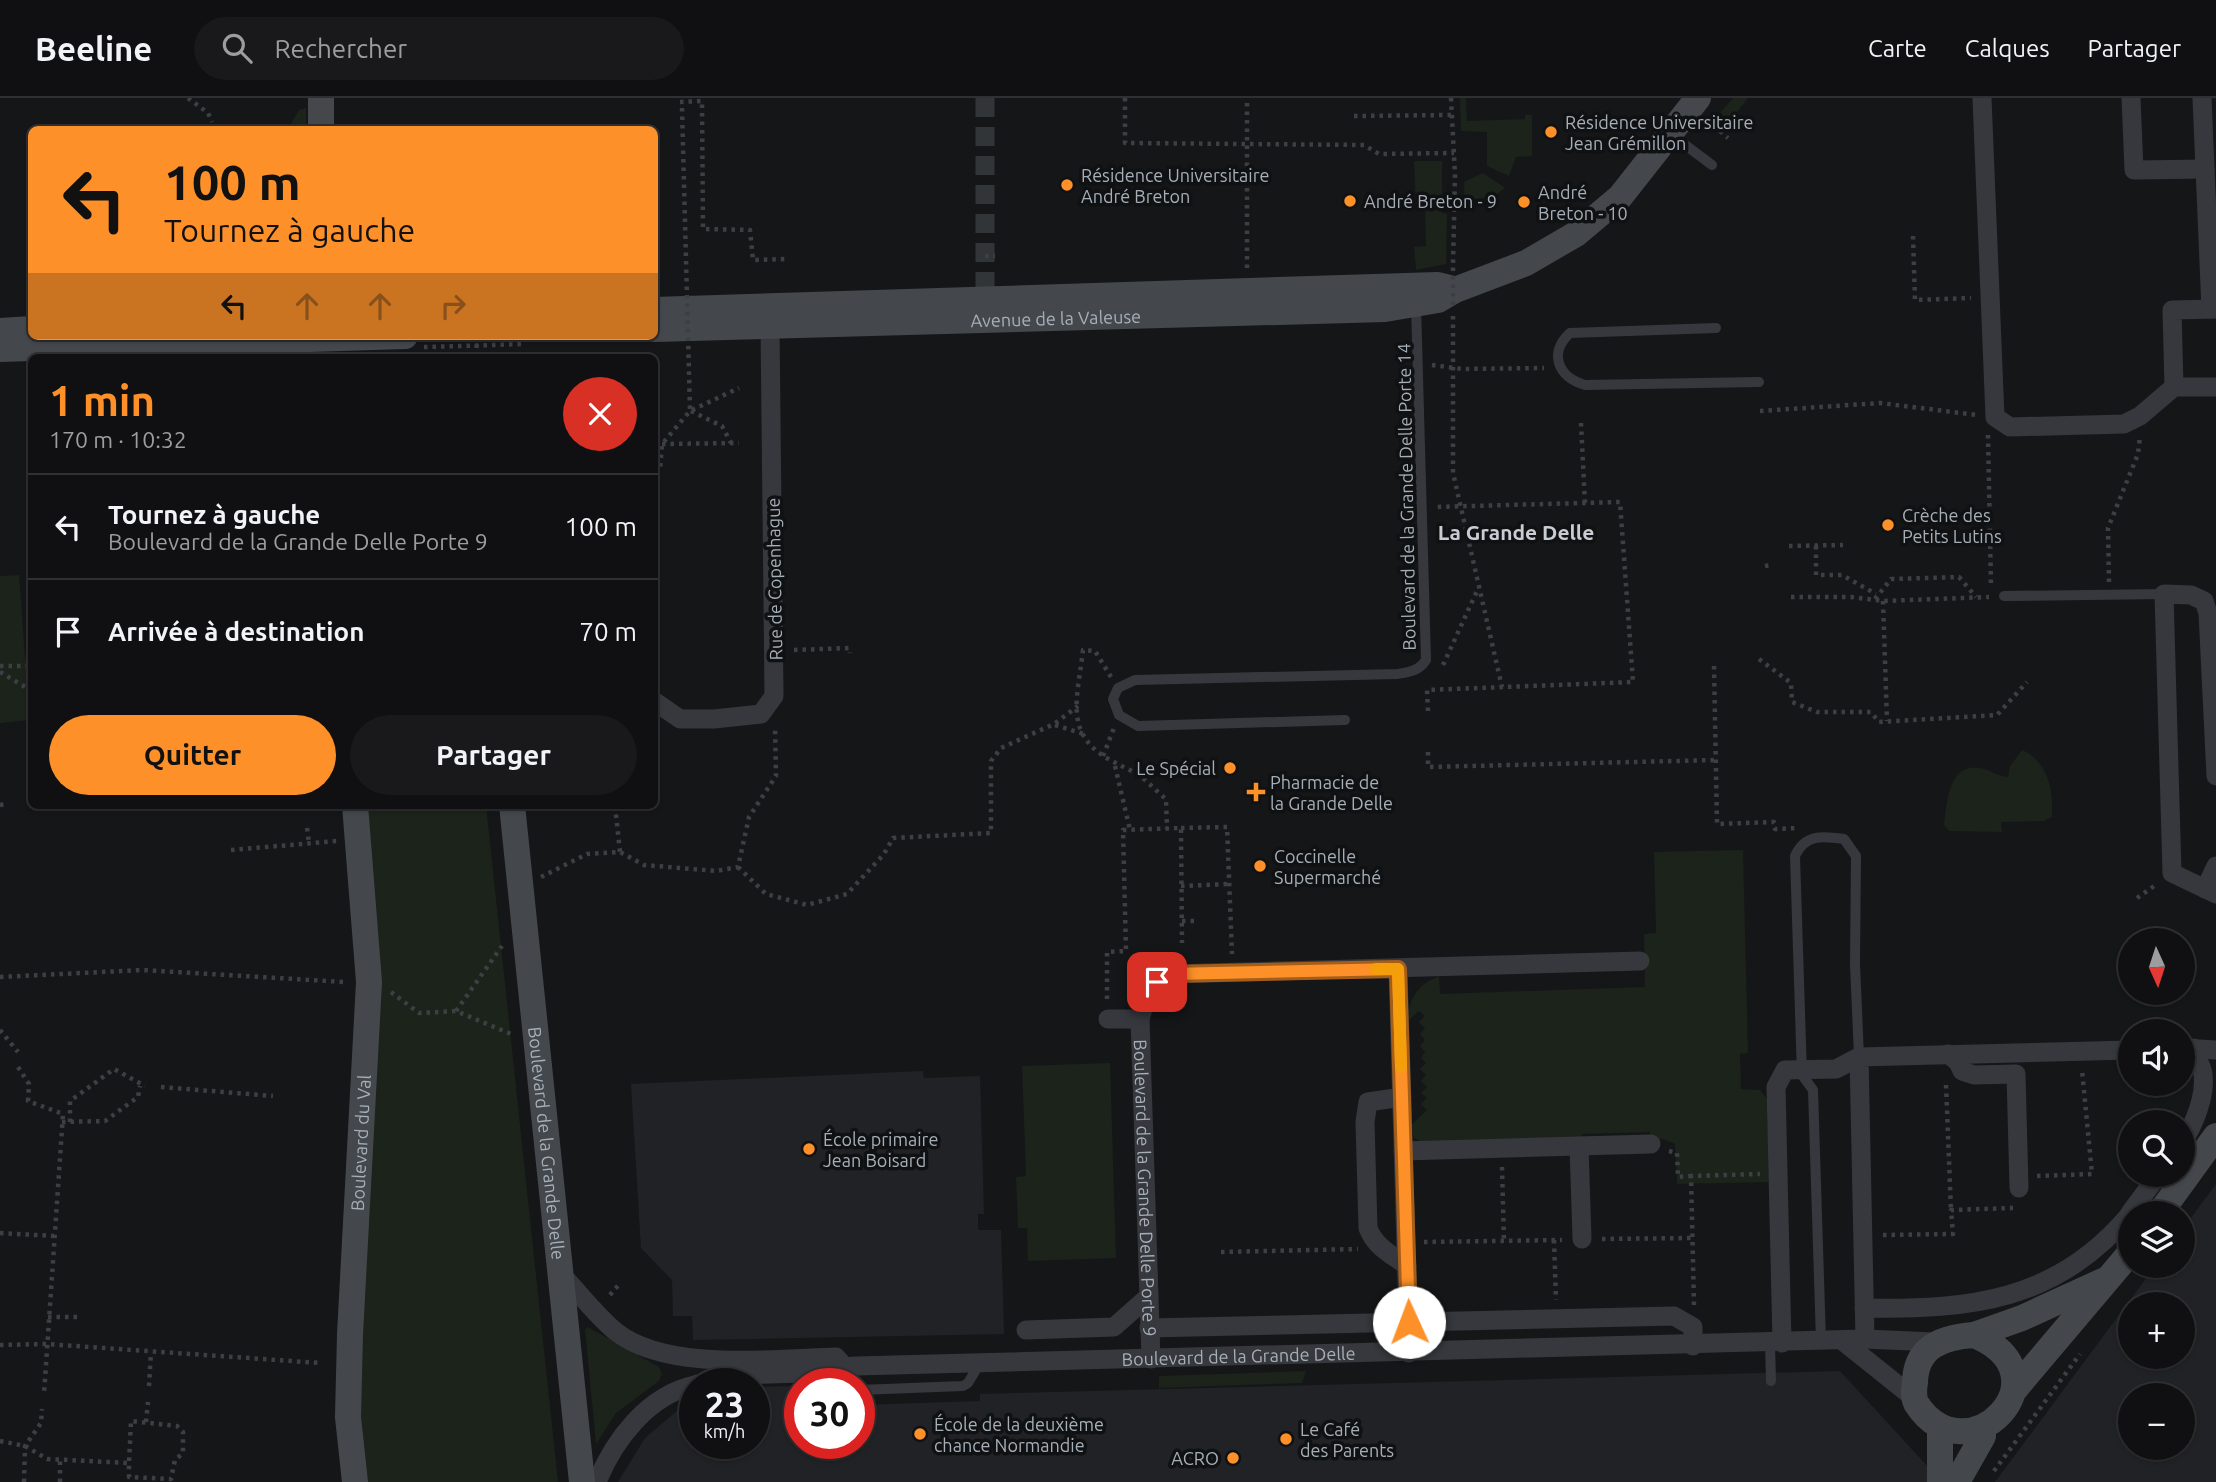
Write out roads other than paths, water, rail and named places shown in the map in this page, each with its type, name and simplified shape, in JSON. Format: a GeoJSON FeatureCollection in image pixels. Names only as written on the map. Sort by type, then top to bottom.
{"type":"FeatureCollection","features":[{"type":"Feature","properties":{"kind":"street"},"geometry":{"type":"LineString","coordinates":[[321,98],[321,126]]}},
{"type":"Feature","properties":{"kind":"street"},"geometry":{"type":"LineString","coordinates":[[1982,98],[1990,297],[1991,417],[2010,427],[2124,425],[2140,416],[2174,387],[2216,387]]}},
{"type":"Feature","properties":{"kind":"street"},"geometry":{"type":"LineString","coordinates":[[2131,98],[2134,170],[2205,169]]}},
{"type":"Feature","properties":{"kind":"street"},"geometry":{"type":"LineString","coordinates":[[2174,387],[2172,310],[2213,309],[2202,98]]}},
{"type":"Feature","properties":{"kind":"street","name":"Avenue de la Valeuse"},"geometry":{"type":"LineString","coordinates":[[1247,293],[1385,309],[1438,300],[1455,290],[1500,275],[1576,234],[1620,197],[1698,99]]}},
{"type":"Feature","properties":{"kind":"street","name":"Avenue de la Valeuse"},"geometry":{"type":"LineString","coordinates":[[658,329],[778,316],[1247,293],[1438,285],[1455,290]]}},
{"type":"Feature","properties":{"kind":"street","name":"Avenue de la Valeuse"},"geometry":{"type":"LineString","coordinates":[[658,310],[778,316]]}},
{"type":"Feature","properties":{"kind":"street","name":"Rue de Copenhague"},"geometry":{"type":"LineString","coordinates":[[658,704],[680,719],[750,717],[766,709],[774,696],[778,316]]}},
{"type":"Feature","properties":{"kind":"street"},"geometry":{"type":"LineString","coordinates":[[0,331],[28,328]]}},
{"type":"Feature","properties":{"kind":"street"},"geometry":{"type":"LineString","coordinates":[[0,349],[413,341]]}},
{"type":"Feature","properties":{"kind":"street"},"geometry":{"type":"LineString","coordinates":[[2216,776],[2208,613],[2204,601],[2191,595],[2164,594],[2172,873],[2211,891],[2216,866]]}},
{"type":"Feature","properties":{"kind":"street","name":"Boulevard du Val"},"geometry":{"type":"LineString","coordinates":[[355,809],[369,982],[350,1334],[348,1417],[355,1482]]}},
{"type":"Feature","properties":{"kind":"street","name":"Boulevard de la Grande Delle"},"geometry":{"type":"LineString","coordinates":[[512,809],[563,1276],[582,1482]]}},
{"type":"Feature","properties":{"kind":"street","name":"Boulevard de la Grande Delle Porte 9"},"geometry":{"type":"LineString","coordinates":[[1151,1359],[1140,1019],[1147,994],[1157,982],[1171,974],[1640,961]]}},
{"type":"Feature","properties":{"kind":"street"},"geometry":{"type":"LineString","coordinates":[[1398,969],[1409,1353]]}},
{"type":"Feature","properties":{"kind":"street","name":"Boulevard de la Grande Delle Porte 9"},"geometry":{"type":"LineString","coordinates":[[1108,1014],[1140,1019]]}},
{"type":"Feature","properties":{"kind":"street"},"geometry":{"type":"LineString","coordinates":[[2195,1048],[2216,1050]]}},
{"type":"Feature","properties":{"kind":"street"},"geometry":{"type":"LineString","coordinates":[[1776,1344],[1776,1087],[1785,1070],[1836,1069],[1859,1057],[2118,1050]]}},
{"type":"Feature","properties":{"kind":"street"},"geometry":{"type":"LineString","coordinates":[[1948,1054],[1958,1062],[1962,1071],[1974,1075],[2015,1074],[2018,1191]]}},
{"type":"Feature","properties":{"kind":"street"},"geometry":{"type":"LineString","coordinates":[[1859,1057],[1865,1339]]}},
{"type":"Feature","properties":{"kind":"street"},"geometry":{"type":"LineString","coordinates":[[2195,1060],[2203,1074],[2201,1098],[2195,1116]]}},
{"type":"Feature","properties":{"kind":"street"},"geometry":{"type":"LineString","coordinates":[[1402,1097],[1368,1102],[1365,1122],[1368,1228],[1372,1239],[1407,1266]]}},
{"type":"Feature","properties":{"kind":"street"},"geometry":{"type":"LineString","coordinates":[[2169,1201],[2216,1136]]}},
{"type":"Feature","properties":{"kind":"street"},"geometry":{"type":"LineString","coordinates":[[1403,1151],[1651,1144]]}},
{"type":"Feature","properties":{"kind":"street"},"geometry":{"type":"LineString","coordinates":[[1579,1146],[1582,1239]]}},
{"type":"Feature","properties":{"kind":"street"},"geometry":{"type":"LineString","coordinates":[[1864,1308],[1957,1306],[1994,1301],[2052,1279],[2079,1263],[2118,1225]]}},
{"type":"Feature","properties":{"kind":"street"},"geometry":{"type":"LineString","coordinates":[[1957,1482],[1983,1436],[2004,1421],[2015,1389],[2118,1269]]}},
{"type":"Feature","properties":{"kind":"street"},"geometry":{"type":"LineString","coordinates":[[563,1276],[617,1332],[676,1356],[756,1360],[836,1357],[843,1368]]}},
{"type":"Feature","properties":{"kind":"street"},"geometry":{"type":"LineString","coordinates":[[1914,1398],[1915,1372],[1922,1357],[1934,1342],[1953,1336],[1974,1335],[2022,1318],[2113,1276]]}},
{"type":"Feature","properties":{"kind":"street"},"geometry":{"type":"LineString","coordinates":[[1026,1330],[1114,1327],[1149,1296]]}},
{"type":"Feature","properties":{"kind":"street"},"geometry":{"type":"LineString","coordinates":[[1149,1328],[1674,1316],[1693,1336]]}},
{"type":"Feature","properties":{"kind":"street"},"geometry":{"type":"LineString","coordinates":[[1974,1335],[1991,1342],[2005,1355],[2015,1389]]}},
{"type":"Feature","properties":{"kind":"street","name":"Boulevard de la Grande Delle"},"geometry":{"type":"LineString","coordinates":[[875,1373],[980,1363],[1409,1353],[1693,1336],[1776,1344],[1865,1339],[1934,1342]]}},
{"type":"Feature","properties":{"kind":"street"},"geometry":{"type":"LineString","coordinates":[[1844,1342],[1914,1398],[1924,1416],[1940,1433],[1962,1439],[1983,1436]]}},
{"type":"Feature","properties":{"kind":"street"},"geometry":{"type":"LineString","coordinates":[[597,1482],[607,1458],[637,1419],[661,1398],[679,1391]]}},
{"type":"Feature","properties":{"kind":"street"},"geometry":{"type":"LineString","coordinates":[[1940,1433],[1940,1482]]}},
{"type":"Feature","properties":{"kind":"lane"},"geometry":{"type":"LineString","coordinates":[[1671,135],[1712,165]]}},
{"type":"Feature","properties":{"kind":"lane","name":"Boulevard de la Grande Delle Porte 14"},"geometry":{"type":"LineString","coordinates":[[1345,720],[1138,726],[1122,718],[1113,704],[1118,688],[1135,680],[1397,674],[1414,671],[1422,666],[1426,660],[1416,304]]}},
{"type":"Feature","properties":{"kind":"lane"},"geometry":{"type":"LineString","coordinates":[[1716,328],[1570,333],[1559,345],[1557,357],[1560,369],[1566,376],[1585,385],[1759,382]]}},
{"type":"Feature","properties":{"kind":"lane"},"geometry":{"type":"LineString","coordinates":[[2004,596],[2164,594]]}},
{"type":"Feature","properties":{"kind":"lane"},"geometry":{"type":"LineString","coordinates":[[1821,1343],[1813,1090],[1801,1070],[1795,856],[1800,845],[1810,838],[1844,839],[1856,856],[1855,964],[1859,1057]]}},
{"type":"Feature","properties":{"kind":"lane"},"geometry":{"type":"LineString","coordinates":[[1771,1381],[1776,1344]]}},
{"type":"Feature","properties":{"kind":"lane"},"geometry":{"type":"LineString","coordinates":[[875,1389],[963,1386],[968,1383],[980,1363]]}},
{"type":"Feature","properties":{"kind":"tunnel"},"geometry":{"type":"LineString","coordinates":[[985,98],[985,301]]}},
{"type":"Feature","properties":{"kind":"place","name":"Résidence Universitaire Jean Grémillon"},"geometry":{"type":"Point","coordinates":[1551,132]}},
{"type":"Feature","properties":{"kind":"place","name":"Résidence Universitaire André Breton"},"geometry":{"type":"Point","coordinates":[1067,185]}},
{"type":"Feature","properties":{"kind":"place","name":"André Breton - 9"},"geometry":{"type":"Point","coordinates":[1350,201]}},
{"type":"Feature","properties":{"kind":"place","name":"André Breton - 10"},"geometry":{"type":"Point","coordinates":[1524,202]}},
{"type":"Feature","properties":{"kind":"place","name":"Crèche des Petits Lutins"},"geometry":{"type":"Point","coordinates":[1888,525]}},
{"type":"Feature","properties":{"kind":"place","name":"Le Spécial"},"geometry":{"type":"Point","coordinates":[1230,768]}},
{"type":"Feature","properties":{"kind":"place","name":"Pharmacie de la Grande Delle"},"geometry":{"type":"Point","coordinates":[1256,792]}},
{"type":"Feature","properties":{"kind":"place","name":"Coccinelle Supermarché"},"geometry":{"type":"Point","coordinates":[1260,866]}},
{"type":"Feature","properties":{"kind":"place","name":"École primaire Jean Boisard"},"geometry":{"type":"Point","coordinates":[809,1149]}},
{"type":"Feature","properties":{"kind":"place","name":"École de la deuxième chance Normandie"},"geometry":{"type":"Point","coordinates":[920,1434]}},
{"type":"Feature","properties":{"kind":"place","name":"Le Café des Parents"},"geometry":{"type":"Point","coordinates":[1286,1439]}},
{"type":"Feature","properties":{"kind":"place","name":"ACRO"},"geometry":{"type":"Point","coordinates":[1233,1458]}},
{"type":"Feature","properties":{"kind":"district","name":"La Grande Delle"},"geometry":{"type":"Point","coordinates":[1516,532]}}]}
